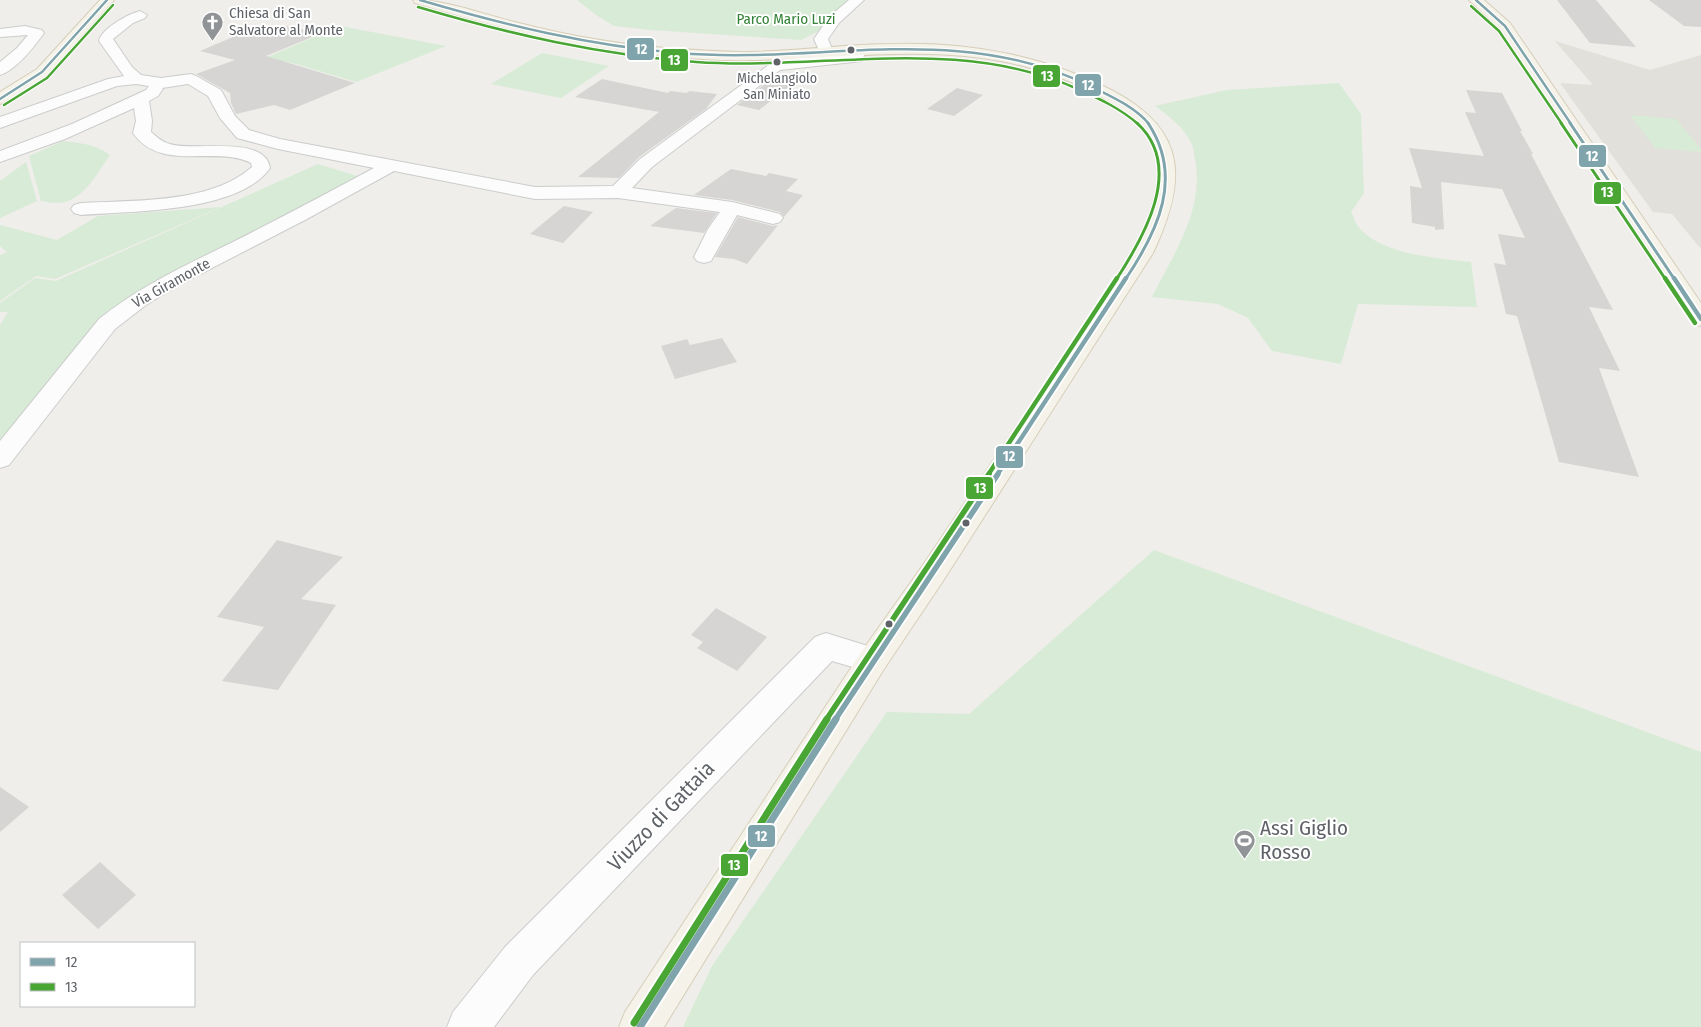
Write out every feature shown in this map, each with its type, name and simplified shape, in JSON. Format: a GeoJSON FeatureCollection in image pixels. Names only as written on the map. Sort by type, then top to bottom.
{"type":"FeatureCollection","features":[{"type":"Feature","properties":{"kind":"main road"},"geometry":{"type":"LineString","coordinates":[[0,99],[42,72],[107,0]]}},
{"type":"Feature","properties":{"kind":"main road"},"geometry":{"type":"LineString","coordinates":[[420,0],[552,36],[617,48],[724,55],[824,46],[859,50],[917,48],[970,52],[1036,66],[1077,79],[1108,94],[1137,113],[1149,124],[1162,147],[1167,178],[1155,230],[1143,253],[933,573],[873,660],[640,1027]]}},
{"type":"Feature","properties":{"kind":"main road"},"geometry":{"type":"LineString","coordinates":[[1476,0],[1505,26],[1701,319]]}},
{"type":"Feature","properties":{"kind":"street"},"geometry":{"type":"LineString","coordinates":[[824,46],[834,20],[857,0]]}},
{"type":"Feature","properties":{"kind":"street"},"geometry":{"type":"LineString","coordinates":[[136,79],[127,70],[106,41],[106,38],[128,20],[140,15]]}},
{"type":"Feature","properties":{"kind":"street"},"geometry":{"type":"LineString","coordinates":[[0,33],[26,30],[37,33],[22,51],[0,70]]}},
{"type":"Feature","properties":{"kind":"street"},"geometry":{"type":"LineString","coordinates":[[618,192],[646,163],[775,67],[784,64],[842,61],[857,58],[859,50]]}},
{"type":"Feature","properties":{"kind":"street"},"geometry":{"type":"LineString","coordinates":[[0,123],[114,82],[136,79],[156,80],[161,83],[191,79],[215,93],[228,118],[243,134],[278,144],[535,193],[618,192],[732,208],[773,218]]}},
{"type":"Feature","properties":{"kind":"street"},"geometry":{"type":"LineString","coordinates":[[0,157],[62,136],[141,99],[152,93],[161,83]]}},
{"type":"Feature","properties":{"kind":"street"},"geometry":{"type":"LineString","coordinates":[[82,209],[160,203],[210,196],[242,185],[255,176],[261,168],[260,160],[246,153],[171,150],[157,146],[147,140],[142,133],[144,122],[141,99]]}},
{"type":"Feature","properties":{"kind":"street","name":"Via Giramonte"},"geometry":{"type":"LineString","coordinates":[[0,459],[107,324],[124,309],[165,284],[323,205],[390,166]]}},
{"type":"Feature","properties":{"kind":"street"},"geometry":{"type":"LineString","coordinates":[[704,257],[718,229],[732,208]]}},
{"type":"Feature","properties":{"kind":"street","name":"Viuzzo di Gattaia"},"geometry":{"type":"LineString","coordinates":[[468,1027],[519,961],[826,646],[873,660]]}},
{"type":"Feature","properties":{"kind":"shaded area"},"geometry":{"type":"Polygon","coordinates":[[[1555,41],[1650,70],[1701,55],[1701,249],[1672,214],[1653,212],[1560,83],[1593,85],[1555,41]]]}},
{"type":"Feature","properties":{"kind":"green space","name":"Parco Mario Luzi"},"geometry":{"type":"Polygon","coordinates":[[[577,0],[853,0],[821,30],[801,40],[614,26],[577,0]]]}},
{"type":"Feature","properties":{"kind":"green space"},"geometry":{"type":"Polygon","coordinates":[[[340,26],[446,46],[356,82],[296,64],[265,58],[340,26]]]}},
{"type":"Feature","properties":{"kind":"green space"},"geometry":{"type":"Polygon","coordinates":[[[542,53],[609,66],[561,98],[491,84],[542,53]]]}},
{"type":"Feature","properties":{"kind":"green space"},"geometry":{"type":"Polygon","coordinates":[[[1339,83],[1361,114],[1364,193],[1351,212],[1357,225],[1371,238],[1397,250],[1428,257],[1471,262],[1477,307],[1358,304],[1341,364],[1272,351],[1248,318],[1218,304],[1152,297],[1185,231],[1191,214],[1197,178],[1194,150],[1189,139],[1176,123],[1155,106],[1227,90],[1339,83]]]}},
{"type":"Feature","properties":{"kind":"green space"},"geometry":{"type":"Polygon","coordinates":[[[1630,115],[1676,119],[1701,149],[1701,152],[1655,148],[1630,115]]]}},
{"type":"Feature","properties":{"kind":"green space"},"geometry":{"type":"Polygon","coordinates":[[[63,141],[93,146],[110,155],[89,185],[76,197],[60,203],[41,201],[29,156],[63,141]]]}},
{"type":"Feature","properties":{"kind":"green space"},"geometry":{"type":"Polygon","coordinates":[[[26,162],[37,201],[0,218],[0,181],[26,162]]]}},
{"type":"Feature","properties":{"kind":"green space"},"geometry":{"type":"Polygon","coordinates":[[[318,164],[364,178],[154,284],[0,452],[0,325],[8,312],[0,312],[0,303],[35,278],[56,281],[318,164]]]}},
{"type":"Feature","properties":{"kind":"green space"},"geometry":{"type":"Polygon","coordinates":[[[221,207],[55,279],[36,276],[0,301],[0,255],[7,252],[0,246],[0,225],[57,240],[98,216],[221,207]]]}},
{"type":"Feature","properties":{"kind":"green space","name":"Assi Giglio Rosso"},"geometry":{"type":"Polygon","coordinates":[[[1154,550],[1701,752],[1701,1027],[683,1027],[712,966],[887,712],[969,714],[1154,550]]]}},
{"type":"Feature","properties":{"kind":"building"},"geometry":{"type":"Polygon","coordinates":[[[1557,0],[1596,0],[1636,47],[1590,43],[1557,0]]]}},
{"type":"Feature","properties":{"kind":"building"},"geometry":{"type":"Polygon","coordinates":[[[1649,0],[1701,0],[1701,27],[1684,26],[1649,0]]]}},
{"type":"Feature","properties":{"kind":"building"},"geometry":{"type":"Polygon","coordinates":[[[279,25],[322,33],[266,56],[355,83],[290,110],[274,105],[236,114],[231,103],[230,93],[196,74],[235,60],[200,51],[247,31],[256,34],[279,25]]]}},
{"type":"Feature","properties":{"kind":"building"},"geometry":{"type":"Polygon","coordinates":[[[602,79],[668,93],[670,91],[687,93],[689,91],[717,94],[706,109],[639,157],[619,178],[578,177],[659,112],[575,97],[602,79]]]}},
{"type":"Feature","properties":{"kind":"building"},"geometry":{"type":"Polygon","coordinates":[[[769,81],[791,85],[759,110],[737,105],[769,81]]]}},
{"type":"Feature","properties":{"kind":"building"},"geometry":{"type":"Polygon","coordinates":[[[957,88],[983,95],[954,116],[927,109],[957,88]]]}},
{"type":"Feature","properties":{"kind":"building"},"geometry":{"type":"Polygon","coordinates":[[[1466,90],[1502,93],[1533,154],[1531,154],[1613,310],[1589,307],[1620,371],[1599,368],[1639,477],[1559,462],[1517,316],[1506,314],[1494,263],[1506,265],[1498,234],[1525,238],[1502,189],[1441,182],[1444,229],[1435,230],[1435,227],[1412,223],[1410,186],[1422,188],[1409,148],[1484,156],[1465,112],[1476,113],[1466,90]]]}},
{"type":"Feature","properties":{"kind":"building"},"geometry":{"type":"Polygon","coordinates":[[[731,169],[766,176],[769,173],[798,179],[786,191],[803,195],[784,217],[780,212],[732,200],[694,195],[731,169]]]}},
{"type":"Feature","properties":{"kind":"building"},"geometry":{"type":"Polygon","coordinates":[[[564,206],[593,212],[563,243],[530,234],[564,206]]]}},
{"type":"Feature","properties":{"kind":"building"},"geometry":{"type":"Polygon","coordinates":[[[676,208],[717,213],[704,233],[650,226],[676,208]]]}},
{"type":"Feature","properties":{"kind":"building"},"geometry":{"type":"Polygon","coordinates":[[[738,217],[773,226],[778,225],[747,264],[734,259],[715,257],[738,217]]]}},
{"type":"Feature","properties":{"kind":"building"},"geometry":{"type":"Polygon","coordinates":[[[722,338],[737,362],[675,379],[661,346],[687,339],[690,345],[722,338]]]}},
{"type":"Feature","properties":{"kind":"building"},"geometry":{"type":"Polygon","coordinates":[[[277,540],[343,557],[301,599],[336,605],[278,690],[222,681],[264,627],[217,617],[277,540]]]}},
{"type":"Feature","properties":{"kind":"building"},"geometry":{"type":"Polygon","coordinates":[[[716,608],[767,637],[737,671],[697,648],[703,642],[691,635],[716,608]]]}},
{"type":"Feature","properties":{"kind":"building"},"geometry":{"type":"Polygon","coordinates":[[[0,787],[29,807],[0,832],[0,787]]]}},
{"type":"Feature","properties":{"kind":"building"},"geometry":{"type":"Polygon","coordinates":[[[100,862],[136,895],[98,929],[62,895],[100,862]]]}},
{"type":"Feature","properties":{"kind":"transit line","name":"12"},"geometry":{"type":"LineString","coordinates":[[0,99],[42,72],[107,0]]}},
{"type":"Feature","properties":{"kind":"transit line","name":"12"},"geometry":{"type":"LineString","coordinates":[[420,0],[548,34],[645,50],[705,55],[749,56],[860,49],[923,48],[1003,57],[1055,71],[1080,81],[1128,106],[1148,123],[1158,138],[1164,154],[1166,171],[1162,205],[1143,253],[933,573],[873,660],[640,1027]]}},
{"type":"Feature","properties":{"kind":"transit line","name":"12"},"geometry":{"type":"LineString","coordinates":[[1476,0],[1505,26],[1701,319]]}},
{"type":"Feature","properties":{"kind":"transit line","name":"13"},"geometry":{"type":"LineString","coordinates":[[4,105],[47,78],[113,5]]}},
{"type":"Feature","properties":{"kind":"transit line","name":"13"},"geometry":{"type":"LineString","coordinates":[[1471,6],[1499,31],[1695,323]]}},
{"type":"Feature","properties":{"kind":"transit line","name":"13"},"geometry":{"type":"LineString","coordinates":[[418,7],[546,41],[643,57],[742,63],[929,57],[972,60],[1015,67],[1058,80],[1121,111],[1140,126],[1151,140],[1157,154],[1158,186],[1149,219],[1136,249],[927,569],[867,656],[634,1023]]}},
{"type":"Feature","properties":{"kind":"place","name":"Chiesa di San Salvatore al Monte"},"geometry":{"type":"Point","coordinates":[213,41]}},
{"type":"Feature","properties":{"kind":"place","name":"Michelangiolo San Miniato"},"geometry":{"type":"Point","coordinates":[777,62]}},
{"type":"Feature","properties":{"kind":"place","name":"Assi Giglio Rosso"},"geometry":{"type":"Point","coordinates":[1244,859]}}]}
